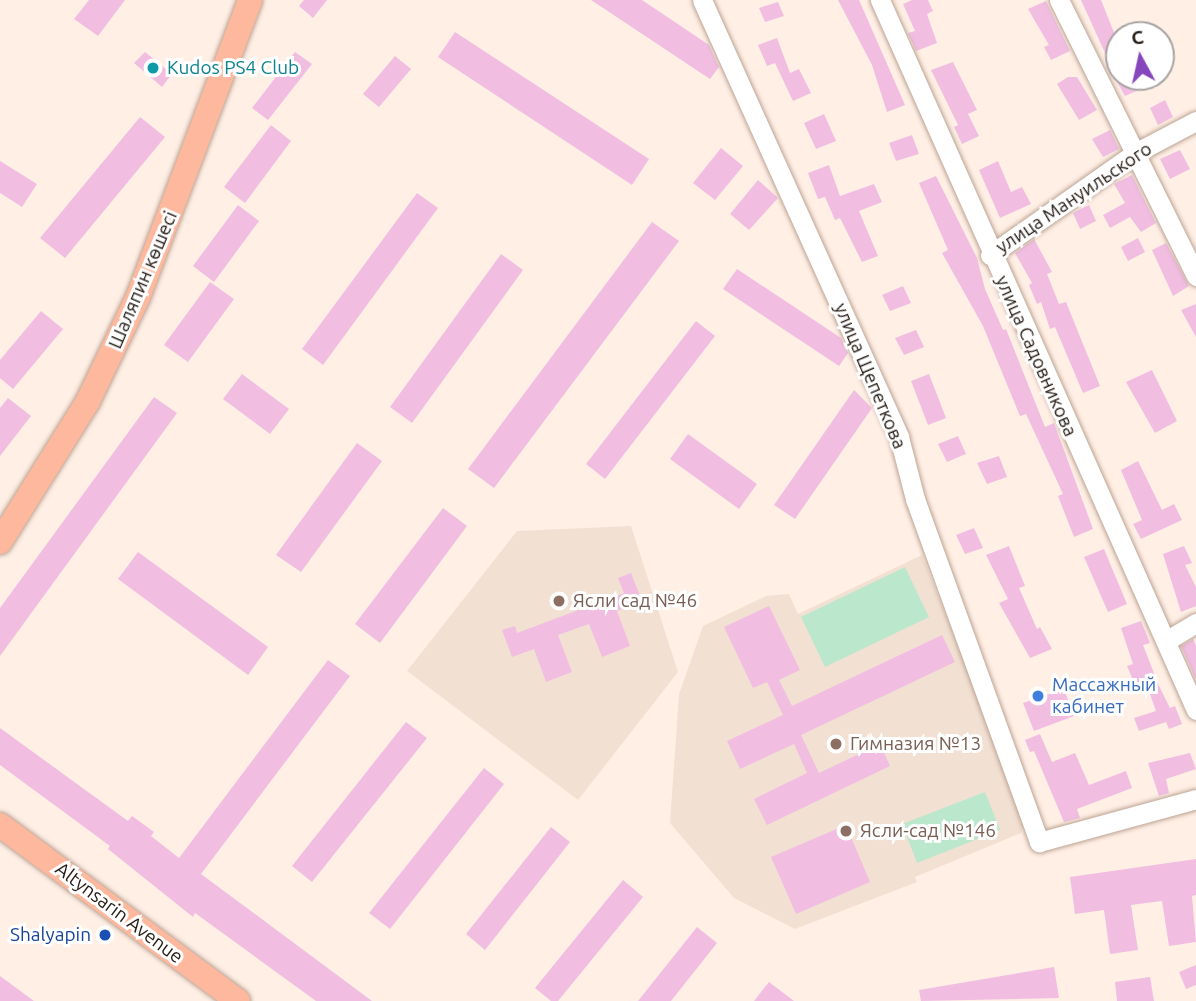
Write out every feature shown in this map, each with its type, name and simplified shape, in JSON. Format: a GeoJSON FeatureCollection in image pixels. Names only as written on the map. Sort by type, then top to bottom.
{"type":"FeatureCollection","features":[{"type":"Feature","properties":{"kind":"main road","name":"Шаляпин көшесі"},"geometry":{"type":"LineString","coordinates":[[0,542],[88,401],[138,297],[250,0]]}},
{"type":"Feature","properties":{"kind":"main road","name":"Altynsarin Avenue"},"geometry":{"type":"LineString","coordinates":[[0,825],[238,1001]]}},
{"type":"Feature","properties":{"kind":"street","name":"улица Щепеткова"},"geometry":{"type":"LineString","coordinates":[[702,0],[899,437],[915,499],[1039,842],[1196,799]]}},
{"type":"Feature","properties":{"kind":"street","name":"улица Садовникова"},"geometry":{"type":"LineString","coordinates":[[880,0],[990,255],[1196,710]]}},
{"type":"Feature","properties":{"kind":"street"},"geometry":{"type":"LineString","coordinates":[[1059,0],[1196,276]]}},
{"type":"Feature","properties":{"kind":"street","name":"улица Мануильского"},"geometry":{"type":"LineString","coordinates":[[990,255],[1135,153],[1196,121]]}},
{"type":"Feature","properties":{"kind":"street"},"geometry":{"type":"LineString","coordinates":[[1166,641],[1196,623]]}},
{"type":"Feature","properties":{"kind":"shaded area","name":"Ясли сад №46"},"geometry":{"type":"Polygon","coordinates":[[[631,526],[678,672],[578,800],[407,671],[517,531],[631,526]]]}},
{"type":"Feature","properties":{"kind":"shaded area","name":"Гимназия №13"},"geometry":{"type":"Polygon","coordinates":[[[922,555],[1026,819],[1021,833],[915,877],[917,882],[795,929],[734,898],[670,823],[679,694],[703,626],[766,596],[789,594],[798,614],[922,555]]]}},
{"type":"Feature","properties":{"kind":"green space"},"geometry":{"type":"Polygon","coordinates":[[[905,567],[929,617],[825,667],[801,617],[905,567]]]}},
{"type":"Feature","properties":{"kind":"green space"},"geometry":{"type":"Polygon","coordinates":[[[985,792],[1000,830],[917,863],[902,824],[985,792]]]}},
{"type":"Feature","properties":{"kind":"building"},"geometry":{"type":"Polygon","coordinates":[[[89,0],[125,0],[98,36],[74,19],[89,0]]]}},
{"type":"Feature","properties":{"kind":"building"},"geometry":{"type":"Polygon","coordinates":[[[304,0],[327,0],[313,18],[299,6],[304,0]]]}},
{"type":"Feature","properties":{"kind":"building"},"geometry":{"type":"Polygon","coordinates":[[[591,0],[642,0],[709,45],[719,67],[710,79],[591,0]]]}},
{"type":"Feature","properties":{"kind":"building"},"geometry":{"type":"Polygon","coordinates":[[[838,0],[859,0],[905,105],[887,112],[872,65],[838,0]]]}},
{"type":"Feature","properties":{"kind":"building"},"geometry":{"type":"Polygon","coordinates":[[[912,0],[928,0],[933,11],[927,14],[937,43],[916,51],[908,33],[915,31],[903,4],[912,0]]]}},
{"type":"Feature","properties":{"kind":"building"},"geometry":{"type":"Polygon","coordinates":[[[1081,0],[1101,0],[1109,21],[1105,21],[1105,53],[1081,0]]]}},
{"type":"Feature","properties":{"kind":"building"},"geometry":{"type":"Polygon","coordinates":[[[1046,1],[1070,51],[1051,60],[1044,47],[1049,45],[1028,9],[1046,1]]]}},
{"type":"Feature","properties":{"kind":"building"},"geometry":{"type":"Polygon","coordinates":[[[778,2],[784,16],[765,22],[759,8],[778,2]]]}},
{"type":"Feature","properties":{"kind":"building"},"geometry":{"type":"Polygon","coordinates":[[[455,32],[649,159],[632,185],[438,57],[455,32]]]}},
{"type":"Feature","properties":{"kind":"building"},"geometry":{"type":"Polygon","coordinates":[[[777,38],[790,73],[799,69],[811,93],[793,101],[775,63],[767,66],[758,45],[777,38]]]}},
{"type":"Feature","properties":{"kind":"building","name":"Kudos PS4 Club"},"geometry":{"type":"Polygon","coordinates":[[[145,52],[172,74],[162,87],[134,63],[145,52]]]}},
{"type":"Feature","properties":{"kind":"building"},"geometry":{"type":"Polygon","coordinates":[[[295,52],[312,64],[268,120],[252,108],[295,52]]]}},
{"type":"Feature","properties":{"kind":"building"},"geometry":{"type":"Polygon","coordinates":[[[395,56],[411,69],[379,107],[363,94],[395,56]]]}},
{"type":"Feature","properties":{"kind":"building"},"geometry":{"type":"Polygon","coordinates":[[[953,62],[977,110],[968,114],[979,136],[962,144],[954,127],[958,125],[931,70],[953,62]]]}},
{"type":"Feature","properties":{"kind":"building"},"geometry":{"type":"Polygon","coordinates":[[[1068,77],[1077,77],[1097,110],[1079,120],[1057,84],[1068,77]]]}},
{"type":"Feature","properties":{"kind":"building"},"geometry":{"type":"Polygon","coordinates":[[[1122,91],[1136,91],[1125,96],[1122,91]]]}},
{"type":"Feature","properties":{"kind":"building"},"geometry":{"type":"Polygon","coordinates":[[[1165,100],[1173,117],[1158,125],[1150,108],[1165,100]]]}},
{"type":"Feature","properties":{"kind":"building"},"geometry":{"type":"Polygon","coordinates":[[[824,114],[836,141],[816,149],[804,123],[824,114]]]}},
{"type":"Feature","properties":{"kind":"building"},"geometry":{"type":"Polygon","coordinates":[[[140,117],[165,137],[65,258],[40,238],[140,117]]]}},
{"type":"Feature","properties":{"kind":"building"},"geometry":{"type":"Polygon","coordinates":[[[271,125],[291,141],[245,203],[224,187],[271,125]]]}},
{"type":"Feature","properties":{"kind":"building"},"geometry":{"type":"Polygon","coordinates":[[[1110,130],[1119,149],[1103,157],[1092,139],[1110,130]]]}},
{"type":"Feature","properties":{"kind":"building"},"geometry":{"type":"Polygon","coordinates":[[[912,135],[919,154],[896,161],[889,143],[912,135]]]}},
{"type":"Feature","properties":{"kind":"building"},"geometry":{"type":"Polygon","coordinates":[[[721,148],[743,166],[715,200],[693,183],[721,148]]]}},
{"type":"Feature","properties":{"kind":"building"},"geometry":{"type":"Polygon","coordinates":[[[1180,150],[1190,169],[1170,179],[1160,159],[1180,150]]]}},
{"type":"Feature","properties":{"kind":"building"},"geometry":{"type":"Polygon","coordinates":[[[0,161],[37,184],[22,207],[0,193],[0,161]]]}},
{"type":"Feature","properties":{"kind":"building"},"geometry":{"type":"Polygon","coordinates":[[[998,161],[1011,192],[1022,187],[1031,204],[1000,218],[979,170],[998,161]]]}},
{"type":"Feature","properties":{"kind":"building"},"geometry":{"type":"Polygon","coordinates":[[[829,165],[840,196],[874,184],[882,202],[859,211],[878,256],[862,262],[840,218],[835,220],[825,197],[818,199],[808,173],[829,165]]]}},
{"type":"Feature","properties":{"kind":"building"},"geometry":{"type":"Polygon","coordinates":[[[1132,175],[1156,223],[1141,232],[1130,217],[1110,228],[1103,215],[1125,203],[1114,184],[1132,175]]]}},
{"type":"Feature","properties":{"kind":"building"},"geometry":{"type":"Polygon","coordinates":[[[936,176],[977,258],[985,289],[1003,330],[1006,329],[1045,427],[1054,423],[1093,529],[1074,537],[1058,496],[1063,494],[1026,414],[1020,416],[983,326],[942,253],[948,250],[919,183],[936,176]]]}},
{"type":"Feature","properties":{"kind":"building"},"geometry":{"type":"Polygon","coordinates":[[[758,180],[778,198],[749,230],[730,214],[758,180]]]}},
{"type":"Feature","properties":{"kind":"building"},"geometry":{"type":"Polygon","coordinates":[[[417,193],[438,208],[323,365],[302,349],[417,193]]]}},
{"type":"Feature","properties":{"kind":"building"},"geometry":{"type":"Polygon","coordinates":[[[238,205],[259,221],[214,282],[193,266],[238,205]]]}},
{"type":"Feature","properties":{"kind":"building"},"geometry":{"type":"Polygon","coordinates":[[[1089,205],[1096,221],[1080,229],[1073,213],[1089,205]]]}},
{"type":"Feature","properties":{"kind":"building"},"geometry":{"type":"Polygon","coordinates":[[[652,222],[679,241],[494,488],[468,469],[652,222]]]}},
{"type":"Feature","properties":{"kind":"building"},"geometry":{"type":"Polygon","coordinates":[[[1138,238],[1145,252],[1128,261],[1121,247],[1138,238]]]}},
{"type":"Feature","properties":{"kind":"building"},"geometry":{"type":"Polygon","coordinates":[[[1034,239],[1052,272],[1047,274],[1059,304],[1066,302],[1100,386],[1083,393],[1055,327],[1050,329],[1041,302],[1037,304],[1029,285],[1032,283],[1015,253],[1034,239]]]}},
{"type":"Feature","properties":{"kind":"building"},"geometry":{"type":"Polygon","coordinates":[[[1166,243],[1189,286],[1173,296],[1152,250],[1166,243]]]}},
{"type":"Feature","properties":{"kind":"building"},"geometry":{"type":"Polygon","coordinates":[[[501,254],[523,270],[412,423],[390,407],[501,254]]]}},
{"type":"Feature","properties":{"kind":"building"},"geometry":{"type":"Polygon","coordinates":[[[737,269],[841,338],[848,353],[839,366],[723,289],[737,269]]]}},
{"type":"Feature","properties":{"kind":"building"},"geometry":{"type":"Polygon","coordinates":[[[210,282],[234,299],[188,362],[164,345],[210,282]]]}},
{"type":"Feature","properties":{"kind":"building"},"geometry":{"type":"Polygon","coordinates":[[[903,286],[911,303],[890,311],[882,295],[903,286]]]}},
{"type":"Feature","properties":{"kind":"building"},"geometry":{"type":"Polygon","coordinates":[[[1196,304],[1196,337],[1181,310],[1196,304]]]}},
{"type":"Feature","properties":{"kind":"building"},"geometry":{"type":"Polygon","coordinates":[[[41,311],[63,329],[13,389],[0,378],[0,360],[41,311]]]}},
{"type":"Feature","properties":{"kind":"building"},"geometry":{"type":"Polygon","coordinates":[[[696,321],[715,336],[605,479],[586,464],[696,321]]]}},
{"type":"Feature","properties":{"kind":"building"},"geometry":{"type":"Polygon","coordinates":[[[916,330],[924,347],[904,355],[895,338],[916,330]]]}},
{"type":"Feature","properties":{"kind":"building"},"geometry":{"type":"Polygon","coordinates":[[[1152,370],[1177,421],[1155,433],[1126,382],[1152,370]]]}},
{"type":"Feature","properties":{"kind":"building"},"geometry":{"type":"Polygon","coordinates":[[[242,374],[289,409],[270,434],[223,399],[242,374]]]}},
{"type":"Feature","properties":{"kind":"building"},"geometry":{"type":"Polygon","coordinates":[[[929,374],[946,418],[928,425],[911,381],[929,374]]]}},
{"type":"Feature","properties":{"kind":"building"},"geometry":{"type":"Polygon","coordinates":[[[854,390],[872,408],[795,519],[774,505],[854,390]]]}},
{"type":"Feature","properties":{"kind":"building"},"geometry":{"type":"Polygon","coordinates":[[[154,397],[177,413],[0,656],[0,608],[154,397]]]}},
{"type":"Feature","properties":{"kind":"building"},"geometry":{"type":"Polygon","coordinates":[[[8,398],[31,416],[0,456],[0,408],[8,398]]]}},
{"type":"Feature","properties":{"kind":"building"},"geometry":{"type":"Polygon","coordinates":[[[688,434],[757,484],[739,509],[670,459],[688,434]]]}},
{"type":"Feature","properties":{"kind":"building"},"geometry":{"type":"Polygon","coordinates":[[[958,436],[966,454],[947,462],[938,444],[958,436]]]}},
{"type":"Feature","properties":{"kind":"building"},"geometry":{"type":"Polygon","coordinates":[[[357,443],[382,461],[301,572],[276,555],[357,443]]]}},
{"type":"Feature","properties":{"kind":"building"},"geometry":{"type":"Polygon","coordinates":[[[999,456],[1007,477],[987,484],[977,463],[999,456]]]}},
{"type":"Feature","properties":{"kind":"building"},"geometry":{"type":"Polygon","coordinates":[[[1138,461],[1162,510],[1174,504],[1182,520],[1141,539],[1133,524],[1142,520],[1121,470],[1138,461]]]}},
{"type":"Feature","properties":{"kind":"building"},"geometry":{"type":"Polygon","coordinates":[[[443,508],[467,526],[380,643],[355,624],[443,508]]]}},
{"type":"Feature","properties":{"kind":"building"},"geometry":{"type":"Polygon","coordinates":[[[974,528],[983,548],[965,554],[956,535],[974,528]]]}},
{"type":"Feature","properties":{"kind":"building"},"geometry":{"type":"Polygon","coordinates":[[[1009,546],[1025,586],[1019,588],[1037,629],[1040,627],[1052,649],[1030,658],[999,603],[1008,599],[986,555],[1009,546]]]}},
{"type":"Feature","properties":{"kind":"building"},"geometry":{"type":"Polygon","coordinates":[[[1184,546],[1192,563],[1185,565],[1196,587],[1196,606],[1181,612],[1163,554],[1184,546]]]}},
{"type":"Feature","properties":{"kind":"building"},"geometry":{"type":"Polygon","coordinates":[[[1104,549],[1127,604],[1108,612],[1084,557],[1104,549]]]}},
{"type":"Feature","properties":{"kind":"building"},"geometry":{"type":"Polygon","coordinates":[[[138,552],[268,647],[248,675],[118,579],[138,552]]]}},
{"type":"Feature","properties":{"kind":"building"},"geometry":{"type":"Polygon","coordinates":[[[631,573],[642,601],[617,611],[630,646],[602,657],[589,624],[558,635],[572,672],[546,682],[534,649],[512,657],[502,630],[515,626],[517,633],[624,593],[618,578],[631,573]]]}},
{"type":"Feature","properties":{"kind":"building"},"geometry":{"type":"Polygon","coordinates":[[[769,606],[800,670],[779,680],[792,706],[942,635],[955,662],[801,735],[819,773],[880,744],[890,766],[767,825],[754,799],[807,773],[794,744],[740,769],[727,741],[783,715],[767,682],[753,688],[724,627],[769,606]]]}},
{"type":"Feature","properties":{"kind":"building"},"geometry":{"type":"Polygon","coordinates":[[[1141,621],[1150,643],[1143,645],[1159,686],[1170,708],[1175,706],[1182,724],[1169,729],[1166,722],[1139,731],[1134,718],[1156,711],[1146,683],[1136,687],[1127,666],[1133,664],[1121,628],[1141,621]]]}},
{"type":"Feature","properties":{"kind":"building"},"geometry":{"type":"Polygon","coordinates":[[[1193,639],[1196,646],[1196,680],[1181,646],[1193,639]]]}},
{"type":"Feature","properties":{"kind":"building"},"geometry":{"type":"Polygon","coordinates":[[[328,660],[350,676],[201,874],[372,1001],[316,1001],[195,913],[193,917],[108,849],[110,846],[0,765],[0,728],[128,821],[132,816],[154,832],[151,836],[179,858],[328,660]]]}},
{"type":"Feature","properties":{"kind":"building"},"geometry":{"type":"Polygon","coordinates":[[[1064,689],[1074,716],[1034,731],[1023,703],[1064,689]]]}},
{"type":"Feature","properties":{"kind":"building"},"geometry":{"type":"Polygon","coordinates":[[[406,722],[427,738],[312,882],[292,866],[406,722]]]}},
{"type":"Feature","properties":{"kind":"building"},"geometry":{"type":"Polygon","coordinates":[[[1040,734],[1052,762],[1075,753],[1089,785],[1126,771],[1132,788],[1077,809],[1080,818],[1064,822],[1034,751],[1030,752],[1025,740],[1040,734]]]}},
{"type":"Feature","properties":{"kind":"building"},"geometry":{"type":"Polygon","coordinates":[[[1190,753],[1196,769],[1166,779],[1169,793],[1159,796],[1148,763],[1190,753]]]}},
{"type":"Feature","properties":{"kind":"building"},"geometry":{"type":"Polygon","coordinates":[[[484,768],[504,784],[390,929],[369,913],[484,768]]]}},
{"type":"Feature","properties":{"kind":"building"},"geometry":{"type":"Polygon","coordinates":[[[846,825],[870,882],[796,914],[771,857],[846,825]]]}},
{"type":"Feature","properties":{"kind":"building"},"geometry":{"type":"Polygon","coordinates":[[[551,827],[570,842],[485,950],[466,934],[551,827]]]}},
{"type":"Feature","properties":{"kind":"building"},"geometry":{"type":"Polygon","coordinates":[[[1196,859],[1196,895],[1192,896],[1196,942],[1169,946],[1162,901],[1131,905],[1138,950],[1110,954],[1104,910],[1075,914],[1070,877],[1196,859]]]}},
{"type":"Feature","properties":{"kind":"building"},"geometry":{"type":"Polygon","coordinates":[[[623,880],[643,897],[558,1001],[551,1001],[535,988],[623,880]]]}},
{"type":"Feature","properties":{"kind":"building"},"geometry":{"type":"Polygon","coordinates":[[[697,927],[717,943],[671,1001],[638,1001],[697,927]]]}},
{"type":"Feature","properties":{"kind":"building"},"geometry":{"type":"Polygon","coordinates":[[[1196,965],[1196,985],[1186,989],[1179,972],[1196,965]]]}},
{"type":"Feature","properties":{"kind":"building"},"geometry":{"type":"Polygon","coordinates":[[[1054,967],[1059,998],[921,1001],[919,990],[1054,967]]]}},
{"type":"Feature","properties":{"kind":"building"},"geometry":{"type":"Polygon","coordinates":[[[0,976],[34,1001],[0,1001],[0,976]]]}},
{"type":"Feature","properties":{"kind":"building"},"geometry":{"type":"Polygon","coordinates":[[[1150,977],[1154,1001],[1117,1001],[1115,982],[1150,977]]]}},
{"type":"Feature","properties":{"kind":"building"},"geometry":{"type":"Polygon","coordinates":[[[769,982],[794,1001],[754,1001],[769,982]]]}},
{"type":"Feature","properties":{"kind":"place","name":"Kudos PS4 Club"},"geometry":{"type":"Point","coordinates":[153,68]}},
{"type":"Feature","properties":{"kind":"place","name":"Ясли сад №46"},"geometry":{"type":"Point","coordinates":[559,601]}},
{"type":"Feature","properties":{"kind":"place","name":"Массажный кабинет"},"geometry":{"type":"Point","coordinates":[1038,696]}},
{"type":"Feature","properties":{"kind":"place","name":"Гимназия №13"},"geometry":{"type":"Point","coordinates":[836,744]}},
{"type":"Feature","properties":{"kind":"place","name":"Ясли-сад №146"},"geometry":{"type":"Point","coordinates":[846,831]}},
{"type":"Feature","properties":{"kind":"place","name":"Shalyapin"},"geometry":{"type":"Point","coordinates":[105,935]}}]}
